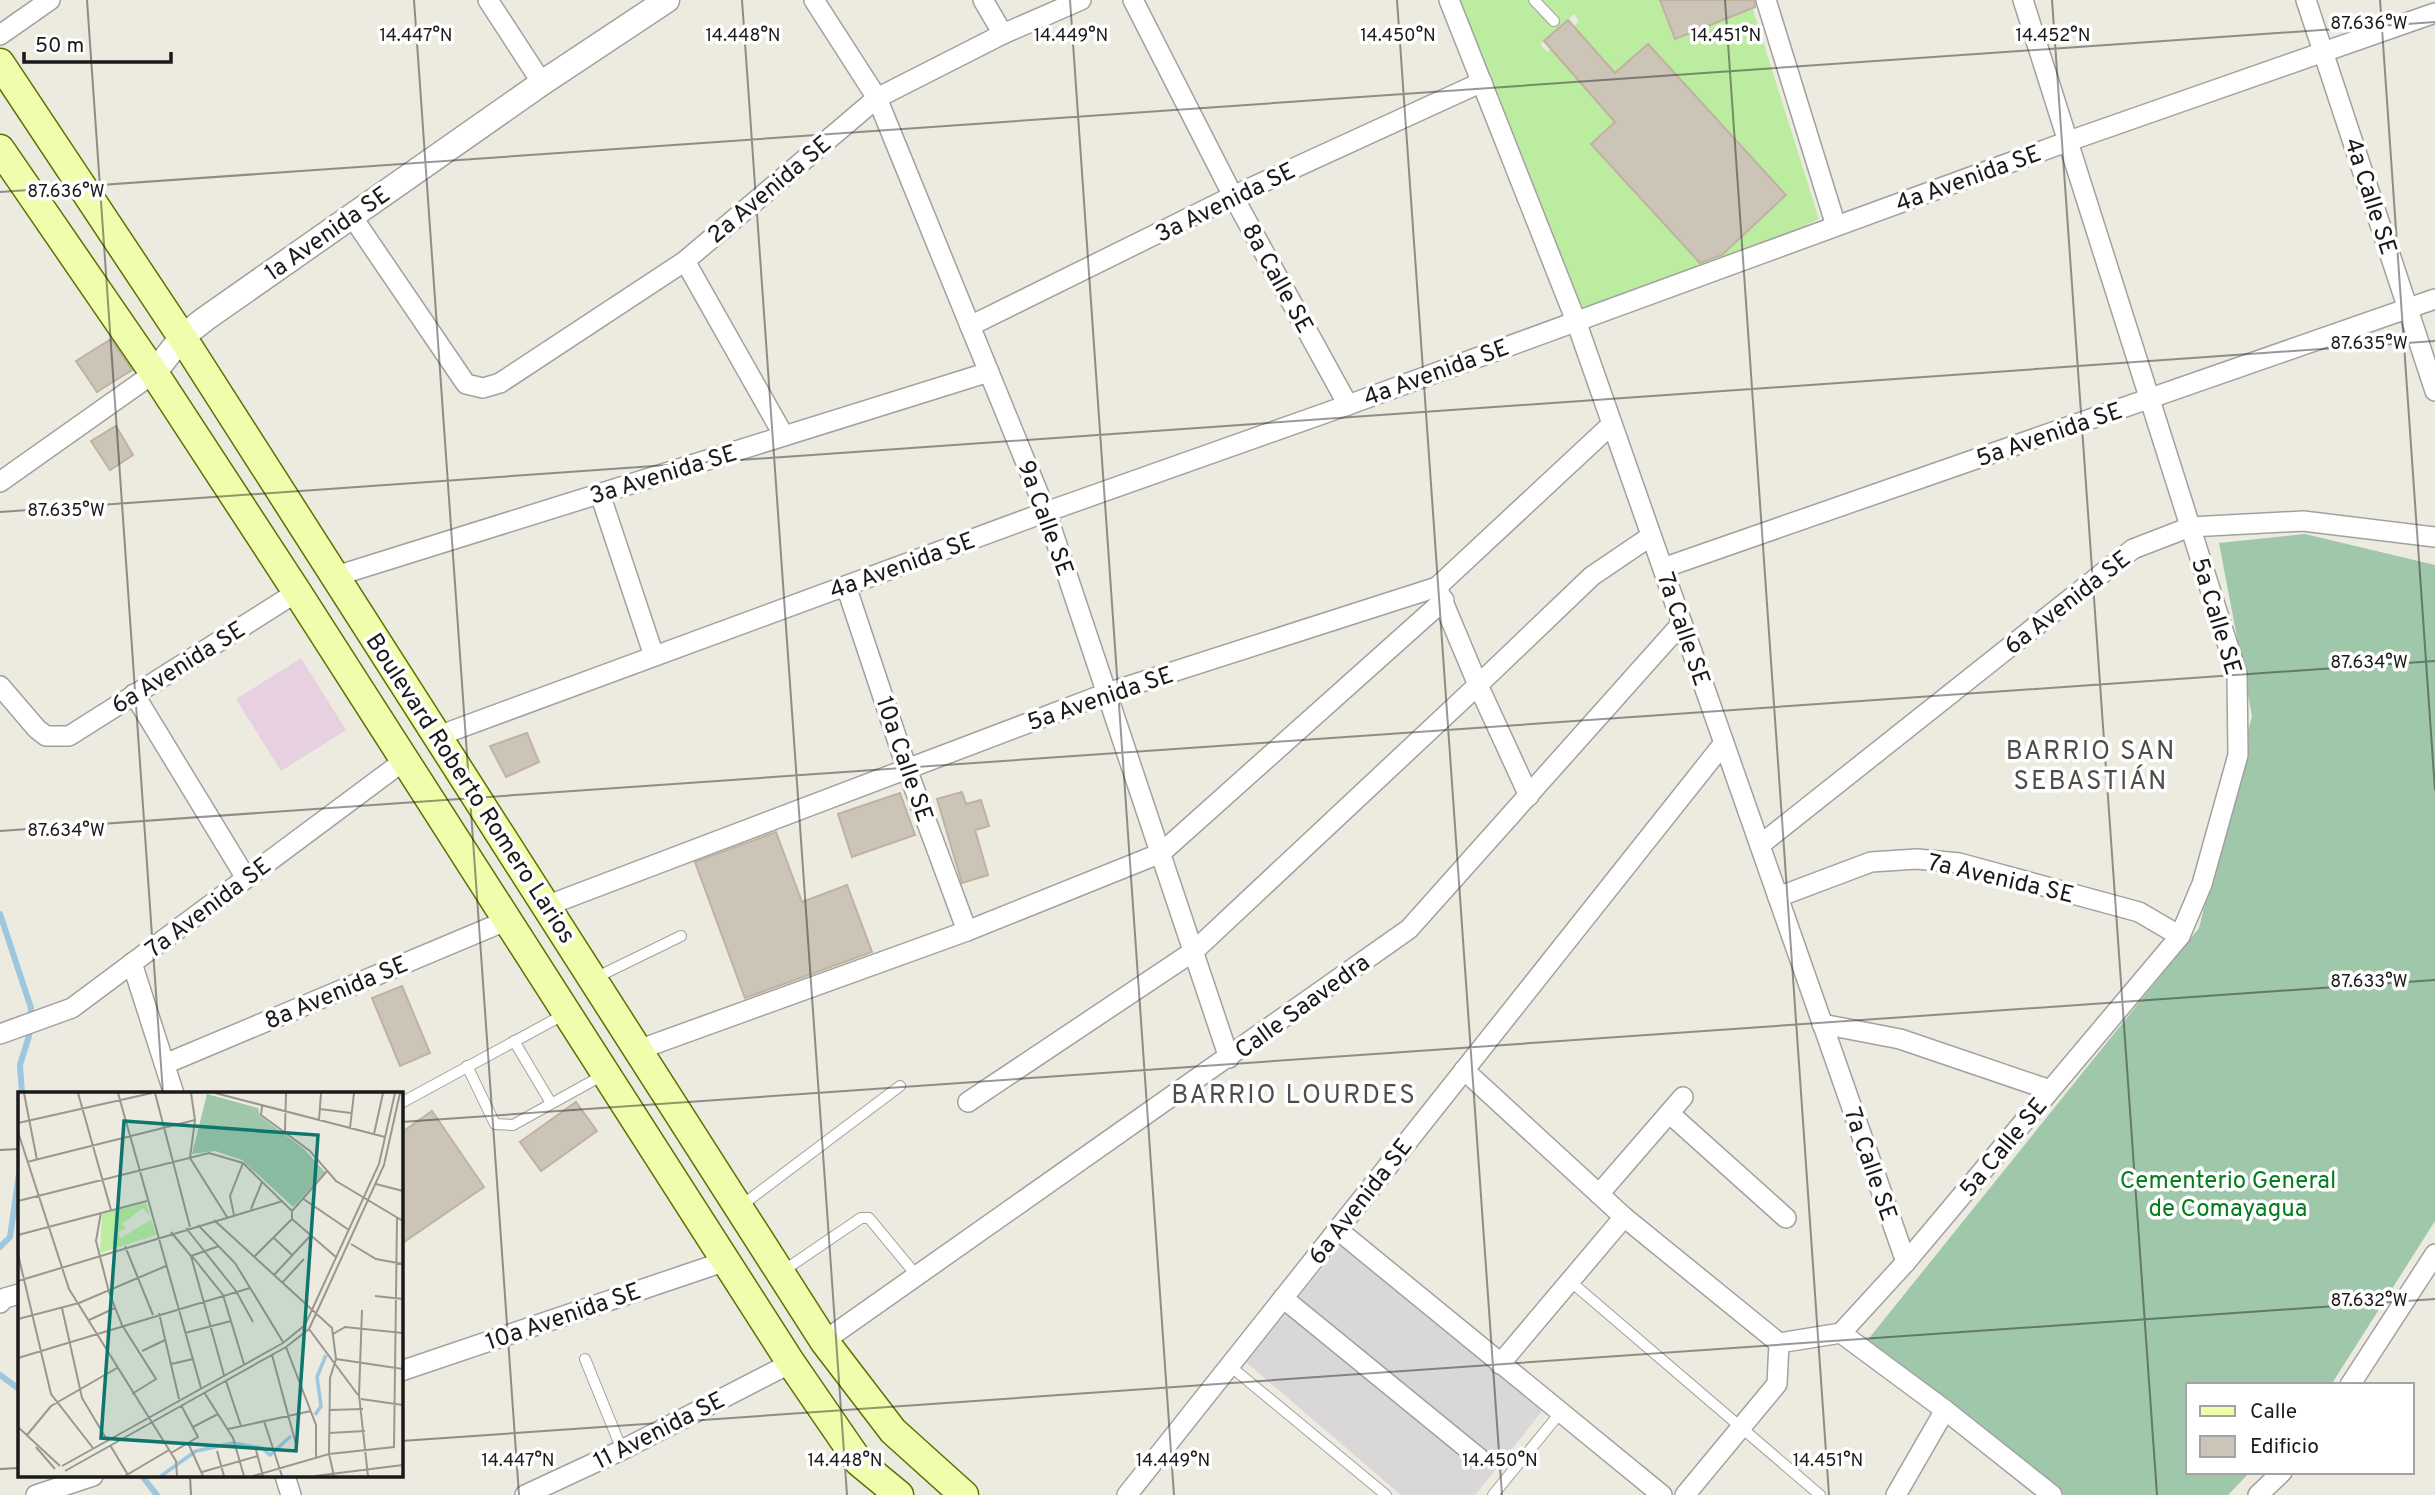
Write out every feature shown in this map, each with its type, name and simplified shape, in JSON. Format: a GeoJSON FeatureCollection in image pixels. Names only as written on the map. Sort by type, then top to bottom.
{"type":"FeatureCollection","features":[{"type":"Feature","properties":{"kind":"main road","name":"Boulevard Roberto Romero Larios"},"geometry":{"type":"LineString","coordinates":[[0,64],[183,337],[824,1341],[893,1431],[964,1495]]}},
{"type":"Feature","properties":{"kind":"main road","name":"Boulevard Roberto Romero Larios"},"geometry":{"type":"LineString","coordinates":[[0,149],[154,373],[297,592],[791,1363],[859,1462],[899,1495]]}},
{"type":"Feature","properties":{"kind":"street"},"geometry":{"type":"LineString","coordinates":[[0,35],[50,0]]}},
{"type":"Feature","properties":{"kind":"street"},"geometry":{"type":"LineString","coordinates":[[488,0],[542,83]]}},
{"type":"Feature","properties":{"kind":"street","name":"1a Avenida SE"},"geometry":{"type":"LineString","coordinates":[[0,482],[154,373],[183,337],[352,215],[667,0]]}},
{"type":"Feature","properties":{"kind":"street","name":"9a Calle SE"},"geometry":{"type":"LineString","coordinates":[[814,0],[877,97],[1046,512],[1229,1058]]}},
{"type":"Feature","properties":{"kind":"street"},"geometry":{"type":"LineString","coordinates":[[983,0],[1003,34]]}},
{"type":"Feature","properties":{"kind":"street","name":"2a Avenida SE"},"geometry":{"type":"LineString","coordinates":[[352,215],[466,384],[484,388],[500,383],[685,261],[877,97],[1003,34],[1081,0]]}},
{"type":"Feature","properties":{"kind":"street","name":"8a Calle SE"},"geometry":{"type":"LineString","coordinates":[[1133,0],[1233,197],[1348,405]]}},
{"type":"Feature","properties":{"kind":"street","name":"7a Calle SE"},"geometry":{"type":"LineString","coordinates":[[1449,0],[1576,321],[1906,1262]]}},
{"type":"Feature","properties":{"kind":"street"},"geometry":{"type":"LineString","coordinates":[[1766,0],[1836,226]]}},
{"type":"Feature","properties":{"kind":"street","name":"5a Calle SE"},"geometry":{"type":"LineString","coordinates":[[1841,1334],[1906,1262],[2180,936],[2202,884],[2238,755],[2237,674],[2023,0]]}},
{"type":"Feature","properties":{"kind":"street","name":"4a Calle SE"},"geometry":{"type":"LineString","coordinates":[[2306,0],[2435,391]]}},
{"type":"Feature","properties":{"kind":"street","name":"4a Avenida SE"},"geometry":{"type":"LineString","coordinates":[[438,736],[2069,141],[2435,13]]}},
{"type":"Feature","properties":{"kind":"street","name":"3a Avenida SE"},"geometry":{"type":"LineString","coordinates":[[970,326],[1233,197],[1482,82]]}},
{"type":"Feature","properties":{"kind":"street"},"geometry":{"type":"LineString","coordinates":[[685,261],[784,436]]}},
{"type":"Feature","properties":{"kind":"street","name":"5a Avenida SE"},"geometry":{"type":"LineString","coordinates":[[1662,568],[2435,299]]}},
{"type":"Feature","properties":{"kind":"street","name":"3a Avenida SE"},"geometry":{"type":"LineString","coordinates":[[336,576],[989,372]]}},
{"type":"Feature","properties":{"kind":"street","name":"5a Avenida SE"},"geometry":{"type":"LineString","coordinates":[[546,906],[1107,693],[1440,593],[1611,425]]}},
{"type":"Feature","properties":{"kind":"street"},"geometry":{"type":"LineString","coordinates":[[600,494],[654,656]]}},
{"type":"Feature","properties":{"kind":"street","name":"6a Avenida SE"},"geometry":{"type":"LineString","coordinates":[[1759,845],[2133,548],[2190,527],[2303,521],[2435,537]]}},
{"type":"Feature","properties":{"kind":"street"},"geometry":{"type":"LineString","coordinates":[[968,1102],[1194,951],[1592,576],[1651,536]]}},
{"type":"Feature","properties":{"kind":"street","name":"10a Calle SE"},"geometry":{"type":"LineString","coordinates":[[846,586],[907,769],[967,931]]}},
{"type":"Feature","properties":{"kind":"street","name":"6a Avenida SE"},"geometry":{"type":"LineString","coordinates":[[0,686],[46,736],[69,736],[297,592]]}},
{"type":"Feature","properties":{"kind":"street"},"geometry":{"type":"LineString","coordinates":[[638,1049],[967,931],[1161,853],[1440,593],[1478,685],[1529,796]]}},
{"type":"Feature","properties":{"kind":"street","name":"Calle Saavedra"},"geometry":{"type":"LineString","coordinates":[[824,1341],[1409,929],[1682,624]]}},
{"type":"Feature","properties":{"kind":"street"},"geometry":{"type":"LineString","coordinates":[[134,694],[246,878]]}},
{"type":"Feature","properties":{"kind":"street","name":"6a Avenida SE"},"geometry":{"type":"LineString","coordinates":[[1127,1495],[1724,743]]}},
{"type":"Feature","properties":{"kind":"street","name":"7a Avenida SE"},"geometry":{"type":"LineString","coordinates":[[5,1032],[72,1008],[405,760]]}},
{"type":"Feature","properties":{"kind":"street","name":"7a Avenida SE"},"geometry":{"type":"LineString","coordinates":[[1778,897],[1871,862],[1917,859],[1959,863],[2139,912],[2180,936]]}},
{"type":"Feature","properties":{"kind":"street","name":"8a Avenida SE"},"geometry":{"type":"LineString","coordinates":[[165,1064],[508,920]]}},
{"type":"Feature","properties":{"kind":"street"},"geometry":{"type":"LineString","coordinates":[[132,963],[173,1092]]}},
{"type":"Feature","properties":{"kind":"street"},"geometry":{"type":"LineString","coordinates":[[1822,1024],[1900,1039],[2050,1090]]}},
{"type":"Feature","properties":{"kind":"street"},"geometry":{"type":"LineString","coordinates":[[1464,1070],[1624,1217],[1779,1343],[1841,1334],[1945,1410],[2052,1495]]}},
{"type":"Feature","properties":{"kind":"street"},"geometry":{"type":"LineString","coordinates":[[1599,1194],[1683,1097]]}},
{"type":"Feature","properties":{"kind":"street"},"geometry":{"type":"LineString","coordinates":[[1669,1113],[1786,1218]]}},
{"type":"Feature","properties":{"kind":"street"},"geometry":{"type":"LineString","coordinates":[[1500,1364],[1624,1217]]}},
{"type":"Feature","properties":{"kind":"street"},"geometry":{"type":"LineString","coordinates":[[1338,1230],[1662,1495]]}},
{"type":"Feature","properties":{"kind":"street"},"geometry":{"type":"LineString","coordinates":[[2351,1383],[2435,1254]]}},
{"type":"Feature","properties":{"kind":"street","name":"10a Avenida SE"},"geometry":{"type":"LineString","coordinates":[[402,1371],[726,1261]]}},
{"type":"Feature","properties":{"kind":"street"},"geometry":{"type":"LineString","coordinates":[[0,1303],[5,1298],[18,1294]]}},
{"type":"Feature","properties":{"kind":"street"},"geometry":{"type":"LineString","coordinates":[[1283,1298],[1479,1458]]}},
{"type":"Feature","properties":{"kind":"street"},"geometry":{"type":"LineString","coordinates":[[1685,1495],[1777,1384],[1779,1343]]}},
{"type":"Feature","properties":{"kind":"street","name":"11 Avenida SE"},"geometry":{"type":"LineString","coordinates":[[526,1495],[622,1450],[791,1363]]}},
{"type":"Feature","properties":{"kind":"street"},"geometry":{"type":"LineString","coordinates":[[1896,1495],[1945,1410]]}},
{"type":"Feature","properties":{"kind":"street"},"geometry":{"type":"LineString","coordinates":[[2258,1495],[2280,1474]]}},
{"type":"Feature","properties":{"kind":"street"},"geometry":{"type":"LineString","coordinates":[[36,1495],[87,1478]]}},
{"type":"Feature","properties":{"kind":"street"},"geometry":{"type":"LineString","coordinates":[[286,1478],[291,1495]]}},
{"type":"Feature","properties":{"kind":"lane"},"geometry":{"type":"LineString","coordinates":[[1534,0],[1555,21]]}},
{"type":"Feature","properties":{"kind":"lane"},"geometry":{"type":"LineString","coordinates":[[593,979],[681,936]]}},
{"type":"Feature","properties":{"kind":"lane"},"geometry":{"type":"LineString","coordinates":[[402,1102],[567,1013]]}},
{"type":"Feature","properties":{"kind":"lane"},"geometry":{"type":"LineString","coordinates":[[514,1041],[551,1103]]}},
{"type":"Feature","properties":{"kind":"lane"},"geometry":{"type":"LineString","coordinates":[[467,1066],[495,1124],[513,1125],[606,1073]]}},
{"type":"Feature","properties":{"kind":"lane"},"geometry":{"type":"LineString","coordinates":[[739,1208],[900,1086]]}},
{"type":"Feature","properties":{"kind":"lane"},"geometry":{"type":"LineString","coordinates":[[780,1273],[861,1218],[869,1218],[917,1276]]}},
{"type":"Feature","properties":{"kind":"lane"},"geometry":{"type":"LineString","coordinates":[[1570,1281],[1820,1495]]}},
{"type":"Feature","properties":{"kind":"lane"},"geometry":{"type":"LineString","coordinates":[[585,1359],[622,1450]]}},
{"type":"Feature","properties":{"kind":"lane"},"geometry":{"type":"LineString","coordinates":[[1230,1366],[1386,1495]]}},
{"type":"Feature","properties":{"kind":"lane"},"geometry":{"type":"LineString","coordinates":[[1493,1495],[1560,1413]]}},
{"type":"Feature","properties":{"kind":"shaded area"},"geometry":{"type":"Polygon","coordinates":[[[301,658],[346,730],[281,771],[236,699],[301,658]]]}},
{"type":"Feature","properties":{"kind":"shaded area"},"geometry":{"type":"Polygon","coordinates":[[[1342,1244],[1543,1410],[1475,1495],[1401,1495],[1246,1362],[1342,1244]]]}},
{"type":"Feature","properties":{"kind":"green space"},"geometry":{"type":"Polygon","coordinates":[[[1454,0],[1750,0],[1819,219],[1707,270],[1579,313],[1454,0]],[[1574,14],[1540,44],[1547,52],[1551,49],[1615,122],[1591,145],[1707,269],[1786,195],[1648,44],[1615,73],[1574,26],[1579,21],[1574,14]]]}},
{"type":"Feature","properties":{"kind":"green space","name":"Cementerio General de Comayagua"},"geometry":{"type":"Polygon","coordinates":[[[2305,534],[2435,565],[2435,1221],[2332,1383],[2186,1383],[2186,1474],[2248,1474],[2228,1495],[2064,1495],[1866,1342],[2199,928],[2252,716],[2219,543],[2305,534]]]}},
{"type":"Feature","properties":{"kind":"building"},"geometry":{"type":"Polygon","coordinates":[[[1660,0],[1754,0],[1755,7],[1675,39],[1660,0]]]}},
{"type":"Feature","properties":{"kind":"building"},"geometry":{"type":"Polygon","coordinates":[[[1568,20],[1615,73],[1648,44],[1786,195],[1722,255],[1700,263],[1591,144],[1615,122],[1544,41],[1568,20]]]}},
{"type":"Feature","properties":{"kind":"building"},"geometry":{"type":"Polygon","coordinates":[[[111,339],[132,370],[97,392],[76,361],[111,339]]]}},
{"type":"Feature","properties":{"kind":"building"},"geometry":{"type":"Polygon","coordinates":[[[116,426],[133,455],[110,470],[91,441],[116,426]]]}},
{"type":"Feature","properties":{"kind":"building"},"geometry":{"type":"Polygon","coordinates":[[[527,733],[539,762],[506,777],[490,746],[527,733]]]}},
{"type":"Feature","properties":{"kind":"building"},"geometry":{"type":"Polygon","coordinates":[[[962,792],[966,804],[981,800],[989,826],[975,830],[988,875],[962,883],[937,799],[962,792]]]}},
{"type":"Feature","properties":{"kind":"building"},"geometry":{"type":"Polygon","coordinates":[[[900,793],[915,835],[852,857],[838,814],[900,793]]]}},
{"type":"Feature","properties":{"kind":"building"},"geometry":{"type":"Polygon","coordinates":[[[776,832],[802,902],[847,885],[872,952],[745,998],[695,862],[776,832]]]}},
{"type":"Feature","properties":{"kind":"building"},"geometry":{"type":"Polygon","coordinates":[[[402,986],[430,1053],[400,1066],[372,998],[402,986]]]}},
{"type":"Feature","properties":{"kind":"building"},"geometry":{"type":"Polygon","coordinates":[[[576,1102],[597,1131],[541,1171],[520,1142],[576,1102]]]}},
{"type":"Feature","properties":{"kind":"building"},"geometry":{"type":"Polygon","coordinates":[[[432,1111],[484,1187],[402,1243],[402,1132],[432,1111]]]}},
{"type":"Feature","properties":{"kind":"waterway"},"geometry":{"type":"LineString","coordinates":[[0,914],[31,1008],[29,1036],[20,1065],[22,1092]]}},
{"type":"Feature","properties":{"kind":"waterway"},"geometry":{"type":"LineString","coordinates":[[0,1247],[10,1237],[18,1181]]}},
{"type":"Feature","properties":{"kind":"waterway"},"geometry":{"type":"LineString","coordinates":[[0,1375],[18,1388]]}},
{"type":"Feature","properties":{"kind":"waterway"},"geometry":{"type":"LineString","coordinates":[[144,1478],[157,1495]]}},
{"type":"Feature","properties":{"kind":"district","name":"BARRIO SAN SEBASTIÁN"},"geometry":{"type":"Point","coordinates":[2091,765]}},
{"type":"Feature","properties":{"kind":"district","name":"BARRIO LOURDES"},"geometry":{"type":"Point","coordinates":[1294,1094]}}]}
